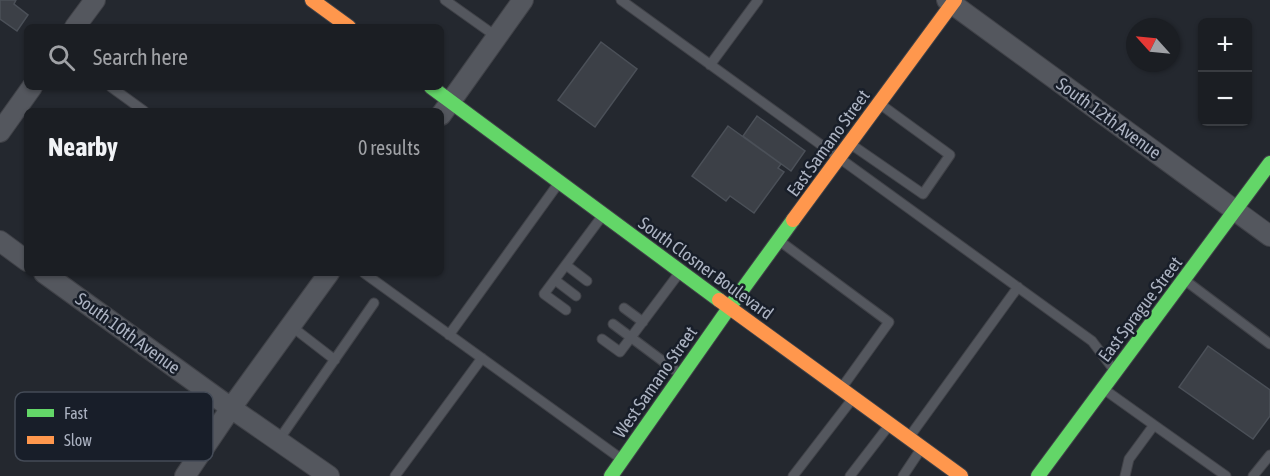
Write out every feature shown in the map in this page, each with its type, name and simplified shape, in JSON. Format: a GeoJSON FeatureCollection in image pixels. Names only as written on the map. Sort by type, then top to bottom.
{"type":"FeatureCollection","features":[{"type":"Feature","properties":{"kind":"street"},"geometry":{"type":"LineString","coordinates":[[77,24],[95,0]]}},
{"type":"Feature","properties":{"kind":"street"},"geometry":{"type":"LineString","coordinates":[[312,0],[345,24]]}},
{"type":"Feature","properties":{"kind":"street"},"geometry":{"type":"LineString","coordinates":[[446,108],[523,0]]}},
{"type":"Feature","properties":{"kind":"street","name":"East Samano Street"},"geometry":{"type":"LineString","coordinates":[[729,308],[952,1]]}},
{"type":"Feature","properties":{"kind":"street","name":"South 12th Avenue"},"geometry":{"type":"LineString","coordinates":[[952,1],[1270,236]]}},
{"type":"Feature","properties":{"kind":"street"},"geometry":{"type":"LineString","coordinates":[[0,132],[30,90]]}},
{"type":"Feature","properties":{"kind":"street","name":"South Closner Boulevard"},"geometry":{"type":"LineString","coordinates":[[433,90],[446,108],[559,182],[961,476]]}},
{"type":"Feature","properties":{"kind":"street","name":"East Sprague Street"},"geometry":{"type":"LineString","coordinates":[[1038,476],[1270,163]]}},
{"type":"Feature","properties":{"kind":"street"},"geometry":{"type":"LineString","coordinates":[[0,241],[24,259]]}},
{"type":"Feature","properties":{"kind":"street","name":"South 10th Avenue"},"geometry":{"type":"LineString","coordinates":[[48,276],[209,392]]}},
{"type":"Feature","properties":{"kind":"street"},"geometry":{"type":"LineString","coordinates":[[213,435],[328,276]]}},
{"type":"Feature","properties":{"kind":"street","name":"West Samano Street"},"geometry":{"type":"LineString","coordinates":[[611,476],[729,308]]}},
{"type":"Feature","properties":{"kind":"street","name":"South 10th Avenue"},"geometry":{"type":"LineString","coordinates":[[213,395],[330,476]]}},
{"type":"Feature","properties":{"kind":"street"},"geometry":{"type":"LineString","coordinates":[[185,476],[195,461]]}},
{"type":"Feature","properties":{"kind":"lane"},"geometry":{"type":"LineString","coordinates":[[445,0],[497,37]]}},
{"type":"Feature","properties":{"kind":"lane"},"geometry":{"type":"LineString","coordinates":[[621,0],[1092,341],[1115,372]]}},
{"type":"Feature","properties":{"kind":"lane"},"geometry":{"type":"LineString","coordinates":[[710,64],[758,0]]}},
{"type":"Feature","properties":{"kind":"lane"},"geometry":{"type":"LineString","coordinates":[[115,90],[140,108]]}},
{"type":"Feature","properties":{"kind":"lane"},"geometry":{"type":"LineString","coordinates":[[850,144],[923,194],[950,155],[879,103]]}},
{"type":"Feature","properties":{"kind":"lane"},"geometry":{"type":"LineString","coordinates":[[449,335],[559,182]]}},
{"type":"Feature","properties":{"kind":"lane"},"geometry":{"type":"LineString","coordinates":[[566,310],[544,294],[603,214]]}},
{"type":"Feature","properties":{"kind":"lane"},"geometry":{"type":"LineString","coordinates":[[779,240],[889,322],[841,388]]}},
{"type":"Feature","properties":{"kind":"lane"},"geometry":{"type":"LineString","coordinates":[[500,263],[501,278]]}},
{"type":"Feature","properties":{"kind":"lane"},"geometry":{"type":"LineString","coordinates":[[566,265],[587,280]]}},
{"type":"Feature","properties":{"kind":"lane"},"geometry":{"type":"LineString","coordinates":[[602,339],[620,352],[680,272]]}},
{"type":"Feature","properties":{"kind":"lane"},"geometry":{"type":"LineString","coordinates":[[368,276],[622,460]]}},
{"type":"Feature","properties":{"kind":"lane"},"geometry":{"type":"LineString","coordinates":[[555,280],[576,296]]}},
{"type":"Feature","properties":{"kind":"lane"},"geometry":{"type":"LineString","coordinates":[[1184,280],[1270,344]]}},
{"type":"Feature","properties":{"kind":"lane"},"geometry":{"type":"LineString","coordinates":[[908,438],[1018,287]]}},
{"type":"Feature","properties":{"kind":"lane"},"geometry":{"type":"LineString","coordinates":[[473,303],[486,300]]}},
{"type":"Feature","properties":{"kind":"lane"},"geometry":{"type":"LineString","coordinates":[[278,441],[374,303]]}},
{"type":"Feature","properties":{"kind":"lane"},"geometry":{"type":"LineString","coordinates":[[624,308],[643,321]]}},
{"type":"Feature","properties":{"kind":"lane"},"geometry":{"type":"LineString","coordinates":[[613,324],[681,375]]}},
{"type":"Feature","properties":{"kind":"lane"},"geometry":{"type":"LineString","coordinates":[[291,326],[335,360]]}},
{"type":"Feature","properties":{"kind":"lane"},"geometry":{"type":"LineString","coordinates":[[396,476],[482,358]]}},
{"type":"Feature","properties":{"kind":"lane"},"geometry":{"type":"LineString","coordinates":[[1102,389],[1154,425],[1209,470],[1226,476]]}},
{"type":"Feature","properties":{"kind":"lane"},"geometry":{"type":"LineString","coordinates":[[793,476],[853,397]]}},
{"type":"Feature","properties":{"kind":"lane"},"geometry":{"type":"LineString","coordinates":[[850,476],[890,424]]}},
{"type":"Feature","properties":{"kind":"lane"},"geometry":{"type":"LineString","coordinates":[[1125,476],[1129,459],[1154,425]]}},
{"type":"Feature","properties":{"kind":"lane"},"geometry":{"type":"LineString","coordinates":[[903,476],[922,447]]}},
{"type":"Feature","properties":{"kind":"lane"},"geometry":{"type":"LineString","coordinates":[[1253,476],[1270,454]]}},
{"type":"Feature","properties":{"kind":"building"},"geometry":{"type":"Polygon","coordinates":[[[0,0],[16,0],[14,4],[28,15],[17,31],[0,19],[0,0]]]}},
{"type":"Feature","properties":{"kind":"building"},"geometry":{"type":"Polygon","coordinates":[[[601,42],[637,69],[595,127],[558,100],[601,42]]]}},
{"type":"Feature","properties":{"kind":"building"},"geometry":{"type":"Polygon","coordinates":[[[757,116],[805,151],[791,171],[743,136],[757,116]]]}},
{"type":"Feature","properties":{"kind":"building"},"geometry":{"type":"Polygon","coordinates":[[[728,126],[781,164],[778,168],[784,172],[754,213],[730,196],[726,201],[692,176],[728,126]]]}},
{"type":"Feature","properties":{"kind":"building"},"geometry":{"type":"Polygon","coordinates":[[[1208,346],[1270,390],[1270,416],[1253,439],[1179,387],[1208,346]]]}},
{"type":"Feature","properties":{"kind":"traffic: fast"},"geometry":{"type":"LineString","coordinates":[[435,90],[719,300]]}},
{"type":"Feature","properties":{"kind":"traffic: fast"},"geometry":{"type":"LineString","coordinates":[[1038,476],[1270,163]]}},
{"type":"Feature","properties":{"kind":"traffic: fast"},"geometry":{"type":"LineString","coordinates":[[611,476],[793,220]]}},
{"type":"Feature","properties":{"kind":"traffic: slow"},"geometry":{"type":"LineString","coordinates":[[312,0],[345,24]]}},
{"type":"Feature","properties":{"kind":"traffic: slow"},"geometry":{"type":"LineString","coordinates":[[793,220],[955,0]]}},
{"type":"Feature","properties":{"kind":"traffic: slow"},"geometry":{"type":"LineString","coordinates":[[719,300],[961,476]]}}]}
